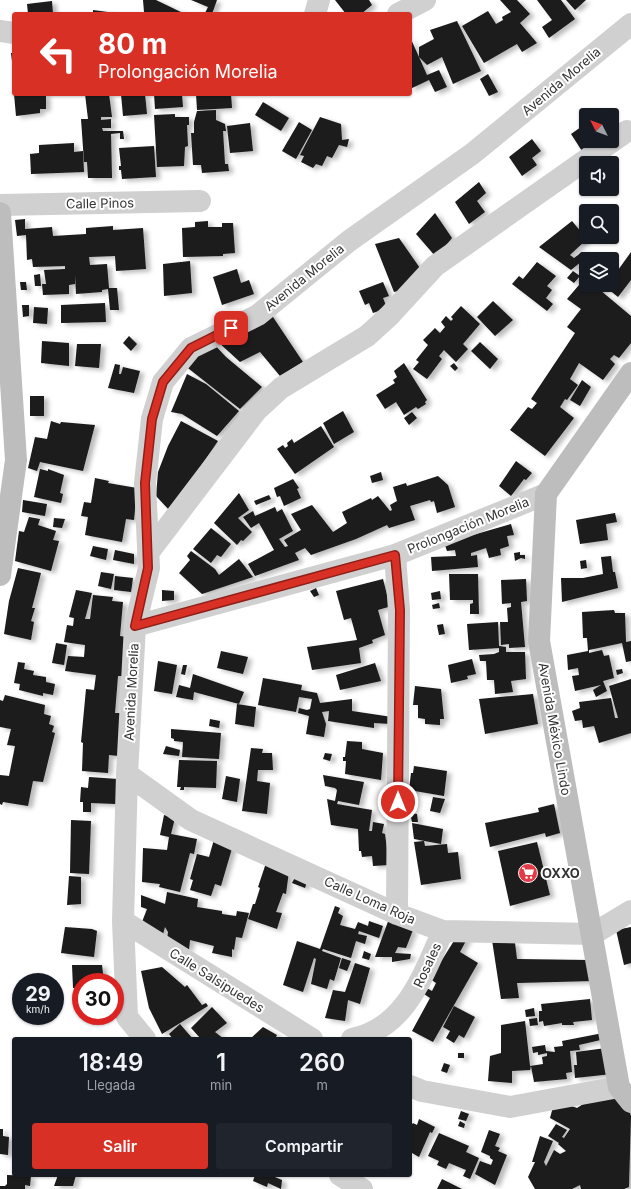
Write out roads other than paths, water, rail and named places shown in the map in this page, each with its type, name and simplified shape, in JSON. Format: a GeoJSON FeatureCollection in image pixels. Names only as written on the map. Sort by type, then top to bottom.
{"type":"FeatureCollection","features":[{"type":"Feature","properties":{"kind":"street"},"geometry":{"type":"LineString","coordinates":[[316,12],[319,0]]}},
{"type":"Feature","properties":{"kind":"street"},"geometry":{"type":"LineString","coordinates":[[402,12],[425,0]]}},
{"type":"Feature","properties":{"kind":"street","name":"Avenida Morelia"},"geometry":{"type":"LineString","coordinates":[[143,1037],[127,1017],[123,921],[127,774],[135,626],[148,568],[145,483],[152,419],[163,382],[191,348],[258,315],[349,241],[472,154],[631,24]]}},
{"type":"Feature","properties":{"kind":"street"},"geometry":{"type":"LineString","coordinates":[[0,31],[12,33]]}},
{"type":"Feature","properties":{"kind":"street"},"geometry":{"type":"LineString","coordinates":[[148,553],[256,411],[281,388],[367,336],[389,316],[435,266],[627,131]]}},
{"type":"Feature","properties":{"kind":"street","name":"Calle Pinos"},"geometry":{"type":"LineString","coordinates":[[0,205],[200,201]]}},
{"type":"Feature","properties":{"kind":"street"},"geometry":{"type":"LineString","coordinates":[[0,212],[5,359],[16,460],[0,575]]}},
{"type":"Feature","properties":{"kind":"street"},"geometry":{"type":"LineString","coordinates":[[546,494],[631,373]]}},
{"type":"Feature","properties":{"kind":"street","name":"Prolongación Morelia"},"geometry":{"type":"LineString","coordinates":[[135,626],[395,555],[546,494]]}},
{"type":"Feature","properties":{"kind":"street","name":"Avenida México Lindo"},"geometry":{"type":"LineString","coordinates":[[546,494],[539,641],[593,934],[625,1095]]}},
{"type":"Feature","properties":{"kind":"street"},"geometry":{"type":"LineString","coordinates":[[395,555],[400,610],[397,914]]}},
{"type":"Feature","properties":{"kind":"street","name":"Calle Loma Roja"},"geometry":{"type":"LineString","coordinates":[[127,774],[191,820],[397,914],[442,931],[593,934]]}},
{"type":"Feature","properties":{"kind":"street"},"geometry":{"type":"LineString","coordinates":[[593,934],[631,911]]}},
{"type":"Feature","properties":{"kind":"street","name":"Calle Salsipuedes"},"geometry":{"type":"LineString","coordinates":[[123,921],[309,1037]]}},
{"type":"Feature","properties":{"kind":"street","name":"Rosales"},"geometry":{"type":"LineString","coordinates":[[361,1037],[392,1020],[417,990],[442,931]]}},
{"type":"Feature","properties":{"kind":"street"},"geometry":{"type":"LineString","coordinates":[[412,1087],[422,1091],[510,1107],[625,1095]]}},
{"type":"Feature","properties":{"kind":"street"},"geometry":{"type":"LineString","coordinates":[[343,1177],[362,1189]]}},
{"type":"Feature","properties":{"kind":"place","name":"OXXO"},"geometry":{"type":"Point","coordinates":[528,873]}}]}
